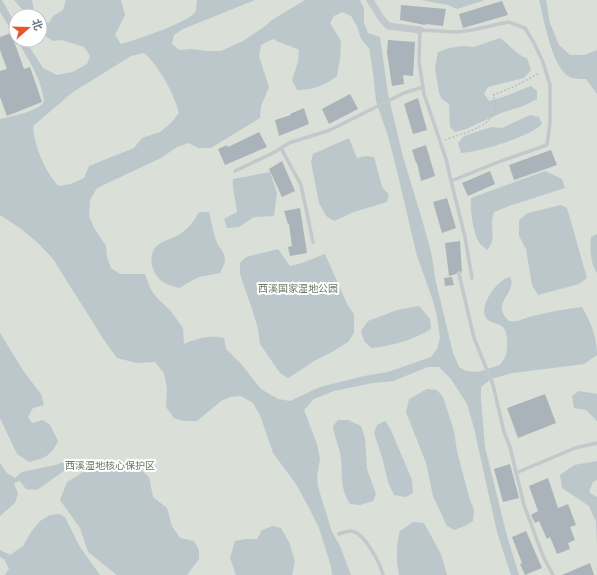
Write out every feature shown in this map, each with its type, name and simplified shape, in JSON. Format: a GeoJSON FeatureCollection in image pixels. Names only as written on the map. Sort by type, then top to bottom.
{"type":"FeatureCollection","features":[{"type":"Feature","properties":{"kind":"street"},"geometry":{"type":"LineString","coordinates":[[370,1],[388,26],[420,30]]}},
{"type":"Feature","properties":{"kind":"lane"},"geometry":{"type":"LineString","coordinates":[[451,181],[547,145],[550,123],[550,85],[546,71],[534,43],[525,28],[508,22],[457,32],[420,30],[420,62],[423,87],[446,159],[451,181],[465,237],[472,278]]}},
{"type":"Feature","properties":{"kind":"lane"},"geometry":{"type":"LineString","coordinates":[[235,171],[274,153],[289,143],[330,130],[404,93],[423,87]]}},
{"type":"Feature","properties":{"kind":"lane"},"geometry":{"type":"LineString","coordinates":[[281,148],[301,185],[313,242]]}},
{"type":"Feature","properties":{"kind":"lane"},"geometry":{"type":"LineString","coordinates":[[459,274],[474,338],[493,385],[524,505],[543,556],[553,575]]}},
{"type":"Feature","properties":{"kind":"lane"},"geometry":{"type":"LineString","coordinates":[[516,473],[575,448],[597,443]]}},
{"type":"Feature","properties":{"kind":"lane"},"geometry":{"type":"LineString","coordinates":[[338,534],[351,531],[360,534],[372,552],[384,575]]}},
{"type":"Feature","properties":{"kind":"path"},"geometry":{"type":"LineString","coordinates":[[440,141],[485,124],[495,112],[496,105],[493,95],[546,71]]}},
{"type":"Feature","properties":{"kind":"green space","name":"西溪国家湿地公园"},"geometry":{"type":"Polygon","coordinates":[[[0,0],[597,0],[597,575],[0,575],[0,0]]]}},
{"type":"Feature","properties":{"kind":"shaded area"},"geometry":{"type":"Polygon","coordinates":[[[0,0],[2,0],[8,11],[8,25],[0,12],[0,0]]]}},
{"type":"Feature","properties":{"kind":"shaded area"},"geometry":{"type":"Polygon","coordinates":[[[14,0],[32,0],[34,8],[21,8],[14,0]]]}},
{"type":"Feature","properties":{"kind":"shaded area"},"geometry":{"type":"Polygon","coordinates":[[[66,0],[121,0],[125,15],[115,35],[121,44],[161,31],[183,21],[195,12],[197,0],[255,0],[183,29],[174,35],[172,44],[179,50],[192,49],[221,51],[243,41],[272,20],[305,0],[360,0],[364,9],[364,23],[368,33],[380,37],[388,94],[402,153],[432,256],[435,278],[453,353],[459,367],[466,371],[478,372],[500,365],[506,355],[507,336],[505,329],[501,325],[487,319],[484,311],[485,305],[495,287],[500,282],[510,277],[511,286],[504,299],[502,308],[504,315],[509,321],[518,321],[545,313],[582,307],[591,324],[595,336],[597,355],[584,364],[513,373],[491,379],[481,387],[485,447],[507,536],[519,575],[511,575],[497,532],[474,428],[467,404],[451,379],[439,367],[428,367],[393,381],[373,383],[334,391],[314,399],[304,410],[317,444],[320,459],[317,476],[318,487],[332,532],[340,546],[351,575],[332,575],[331,566],[319,528],[296,484],[273,453],[260,415],[253,403],[241,396],[230,397],[221,401],[197,421],[184,421],[174,418],[166,407],[167,388],[164,373],[155,362],[137,363],[117,358],[53,259],[39,244],[20,228],[0,215],[0,119],[30,111],[44,102],[37,77],[22,48],[30,48],[43,68],[57,75],[73,72],[87,64],[90,56],[84,47],[62,40],[53,41],[48,38],[48,23],[53,16],[63,10],[66,0]],[[342,12],[334,16],[330,23],[341,41],[337,76],[318,87],[297,90],[292,80],[298,62],[299,50],[273,39],[261,45],[259,56],[269,87],[261,106],[260,118],[211,148],[198,148],[189,143],[177,147],[161,158],[97,188],[90,200],[89,216],[94,228],[106,246],[107,257],[111,268],[120,274],[145,274],[150,288],[157,298],[170,310],[183,328],[184,344],[204,338],[224,338],[226,349],[242,365],[261,389],[278,399],[290,401],[320,387],[364,376],[388,372],[431,357],[437,349],[440,338],[433,301],[417,256],[388,136],[376,101],[369,48],[361,39],[357,26],[351,16],[342,12]],[[144,53],[131,56],[73,92],[33,126],[41,158],[49,174],[59,186],[71,184],[84,178],[89,166],[134,148],[142,138],[160,132],[171,123],[179,113],[166,81],[144,53]]]}},
{"type":"Feature","properties":{"kind":"shaded area"},"geometry":{"type":"Polygon","coordinates":[[[421,0],[485,0],[457,9],[448,5],[421,0]]]}},
{"type":"Feature","properties":{"kind":"shaded area"},"geometry":{"type":"Polygon","coordinates":[[[539,0],[546,0],[550,23],[559,45],[570,55],[584,55],[597,50],[597,94],[586,79],[576,79],[570,77],[558,64],[546,31],[539,0]]]}},
{"type":"Feature","properties":{"kind":"shaded area"},"geometry":{"type":"Polygon","coordinates":[[[500,38],[516,52],[527,58],[531,70],[524,78],[488,87],[484,94],[489,101],[531,86],[537,91],[537,99],[466,129],[455,132],[450,127],[449,104],[442,99],[439,93],[435,67],[438,52],[449,48],[463,46],[474,47],[500,38]]]}},
{"type":"Feature","properties":{"kind":"shaded area"},"geometry":{"type":"Polygon","coordinates":[[[530,115],[539,117],[542,124],[527,134],[516,139],[479,150],[461,153],[458,143],[464,136],[491,127],[502,128],[530,115]]]}},
{"type":"Feature","properties":{"kind":"shaded area"},"geometry":{"type":"Polygon","coordinates":[[[349,138],[357,158],[366,156],[374,157],[382,187],[389,195],[387,202],[354,212],[334,221],[326,216],[319,203],[311,162],[313,154],[349,138]]]}},
{"type":"Feature","properties":{"kind":"shaded area"},"geometry":{"type":"Polygon","coordinates":[[[545,171],[562,179],[565,188],[494,212],[492,221],[492,240],[490,247],[487,250],[480,244],[474,228],[471,198],[545,171]]]}},
{"type":"Feature","properties":{"kind":"shaded area"},"geometry":{"type":"Polygon","coordinates":[[[270,172],[277,193],[274,216],[254,217],[239,227],[227,228],[224,219],[237,212],[233,179],[270,172]]]}},
{"type":"Feature","properties":{"kind":"shaded area"},"geometry":{"type":"Polygon","coordinates":[[[561,205],[567,208],[587,278],[579,284],[538,295],[532,285],[526,249],[519,236],[519,220],[528,213],[561,205]]]}},
{"type":"Feature","properties":{"kind":"shaded area"},"geometry":{"type":"Polygon","coordinates":[[[199,212],[209,212],[214,234],[217,243],[224,254],[225,262],[220,273],[199,277],[179,288],[164,282],[156,274],[152,266],[153,252],[158,245],[181,234],[193,222],[199,212]]]}},
{"type":"Feature","properties":{"kind":"shaded area"},"geometry":{"type":"Polygon","coordinates":[[[597,234],[597,273],[591,256],[591,237],[597,234]]]}},
{"type":"Feature","properties":{"kind":"shaded area"},"geometry":{"type":"Polygon","coordinates":[[[278,249],[290,266],[325,254],[348,306],[354,314],[354,333],[348,342],[314,361],[288,378],[280,373],[260,344],[254,315],[240,274],[240,263],[246,257],[278,249]]]}},
{"type":"Feature","properties":{"kind":"shaded area"},"geometry":{"type":"Polygon","coordinates":[[[419,306],[430,319],[431,329],[425,333],[402,342],[371,348],[364,341],[361,331],[368,321],[397,310],[419,306]]]}},
{"type":"Feature","properties":{"kind":"shaded area"},"geometry":{"type":"Polygon","coordinates":[[[0,333],[24,372],[41,394],[44,405],[33,408],[28,417],[32,423],[43,420],[50,425],[58,441],[53,450],[47,456],[29,462],[17,454],[0,418],[0,333]]]}},
{"type":"Feature","properties":{"kind":"shaded area"},"geometry":{"type":"Polygon","coordinates":[[[427,389],[437,390],[443,397],[454,431],[457,451],[469,497],[474,510],[473,521],[454,530],[447,526],[433,496],[426,463],[406,412],[409,399],[427,389]]]}},
{"type":"Feature","properties":{"kind":"shaded area"},"geometry":{"type":"Polygon","coordinates":[[[579,391],[597,394],[597,421],[586,410],[574,408],[572,396],[579,391]]]}},
{"type":"Feature","properties":{"kind":"shaded area"},"geometry":{"type":"Polygon","coordinates":[[[338,420],[348,420],[361,426],[365,438],[367,469],[376,494],[373,501],[360,505],[350,504],[346,497],[343,484],[340,453],[333,426],[338,420]]]}},
{"type":"Feature","properties":{"kind":"shaded area"},"geometry":{"type":"Polygon","coordinates":[[[385,421],[390,428],[412,480],[413,493],[406,497],[394,495],[388,482],[374,433],[377,425],[385,421]]]}},
{"type":"Feature","properties":{"kind":"shaded area"},"geometry":{"type":"Polygon","coordinates":[[[68,461],[65,470],[37,490],[26,489],[20,481],[14,483],[18,494],[15,503],[0,516],[0,463],[7,473],[15,478],[22,472],[68,461]]]}},
{"type":"Feature","properties":{"kind":"shaded area"},"geometry":{"type":"Polygon","coordinates":[[[597,461],[597,480],[593,482],[589,492],[596,497],[597,496],[597,546],[596,522],[589,506],[562,488],[560,475],[574,465],[597,461]]]}},
{"type":"Feature","properties":{"kind":"shaded area"},"geometry":{"type":"Polygon","coordinates":[[[135,465],[149,477],[153,497],[167,508],[172,526],[180,538],[194,541],[199,550],[199,559],[187,575],[117,575],[88,552],[80,528],[60,500],[67,482],[85,471],[119,470],[135,465]]]}},
{"type":"Feature","properties":{"kind":"shaded area"},"geometry":{"type":"Polygon","coordinates":[[[59,514],[65,517],[80,547],[100,575],[5,575],[9,569],[4,559],[0,557],[0,550],[10,555],[23,546],[31,532],[40,521],[50,515],[59,514]]]}},
{"type":"Feature","properties":{"kind":"shaded area"},"geometry":{"type":"Polygon","coordinates":[[[413,522],[424,523],[441,554],[447,575],[399,575],[397,553],[400,531],[413,522]]]}},
{"type":"Feature","properties":{"kind":"shaded area"},"geometry":{"type":"Polygon","coordinates":[[[273,526],[281,528],[289,542],[295,561],[292,575],[236,575],[230,558],[235,541],[257,539],[262,530],[273,526]]]}},
{"type":"Feature","properties":{"kind":"building"},"geometry":{"type":"Polygon","coordinates":[[[502,1],[508,15],[463,28],[459,14],[502,1]]]}},
{"type":"Feature","properties":{"kind":"building"},"geometry":{"type":"Polygon","coordinates":[[[401,5],[446,9],[443,26],[425,25],[400,20],[401,5]]]}},
{"type":"Feature","properties":{"kind":"building"},"geometry":{"type":"Polygon","coordinates":[[[8,34],[8,48],[16,48],[24,69],[30,67],[42,102],[7,116],[0,97],[0,71],[7,69],[0,50],[0,37],[8,34]]]}},
{"type":"Feature","properties":{"kind":"building"},"geometry":{"type":"Polygon","coordinates":[[[388,40],[415,42],[413,76],[403,75],[404,84],[392,86],[387,52],[388,40]]]}},
{"type":"Feature","properties":{"kind":"building"},"geometry":{"type":"Polygon","coordinates":[[[350,94],[358,109],[329,124],[322,109],[350,94]]]}},
{"type":"Feature","properties":{"kind":"building"},"geometry":{"type":"Polygon","coordinates":[[[418,98],[427,130],[413,134],[404,104],[418,98]]]}},
{"type":"Feature","properties":{"kind":"building"},"geometry":{"type":"Polygon","coordinates":[[[304,108],[309,124],[279,136],[275,120],[291,115],[290,114],[304,108]]]}},
{"type":"Feature","properties":{"kind":"building"},"geometry":{"type":"Polygon","coordinates":[[[259,132],[267,147],[225,165],[218,149],[227,145],[228,147],[259,132]]]}},
{"type":"Feature","properties":{"kind":"building"},"geometry":{"type":"Polygon","coordinates":[[[426,145],[435,176],[421,181],[412,150],[426,145]]]}},
{"type":"Feature","properties":{"kind":"building"},"geometry":{"type":"Polygon","coordinates":[[[551,150],[557,165],[514,180],[509,165],[551,150]]]}},
{"type":"Feature","properties":{"kind":"building"},"geometry":{"type":"Polygon","coordinates":[[[282,161],[295,191],[282,197],[269,169],[282,161]]]}},
{"type":"Feature","properties":{"kind":"building"},"geometry":{"type":"Polygon","coordinates":[[[490,171],[495,184],[468,196],[462,183],[490,171]]]}},
{"type":"Feature","properties":{"kind":"building"},"geometry":{"type":"Polygon","coordinates":[[[447,198],[456,228],[442,233],[433,202],[447,198]]]}},
{"type":"Feature","properties":{"kind":"building"},"geometry":{"type":"Polygon","coordinates":[[[300,208],[307,253],[290,256],[288,247],[292,246],[289,224],[284,211],[300,208]]]}},
{"type":"Feature","properties":{"kind":"building"},"geometry":{"type":"Polygon","coordinates":[[[460,241],[462,273],[459,271],[456,274],[449,276],[445,243],[460,241]]]}},
{"type":"Feature","properties":{"kind":"building"},"geometry":{"type":"Polygon","coordinates":[[[452,277],[454,285],[445,286],[444,278],[452,277]]]}},
{"type":"Feature","properties":{"kind":"building"},"geometry":{"type":"Polygon","coordinates":[[[545,394],[556,423],[518,438],[507,408],[545,394]]]}},
{"type":"Feature","properties":{"kind":"building"},"geometry":{"type":"Polygon","coordinates":[[[510,464],[519,498],[503,502],[494,469],[510,464]]]}},
{"type":"Feature","properties":{"kind":"building"},"geometry":{"type":"Polygon","coordinates":[[[548,478],[558,508],[568,504],[576,525],[570,527],[575,540],[568,543],[570,549],[557,554],[550,537],[547,539],[539,521],[535,523],[531,515],[538,511],[529,486],[548,478]]]}},
{"type":"Feature","properties":{"kind":"building"},"geometry":{"type":"Polygon","coordinates":[[[526,531],[542,568],[525,575],[512,537],[526,531]]]}},
{"type":"Feature","properties":{"kind":"building"},"geometry":{"type":"Polygon","coordinates":[[[590,563],[594,575],[562,575],[590,563]]]}},
{"type":"Feature","properties":{"kind":"park label","name":"西溪湿地核心保护区"},"geometry":{"type":"Point","coordinates":[110,465]}}]}
